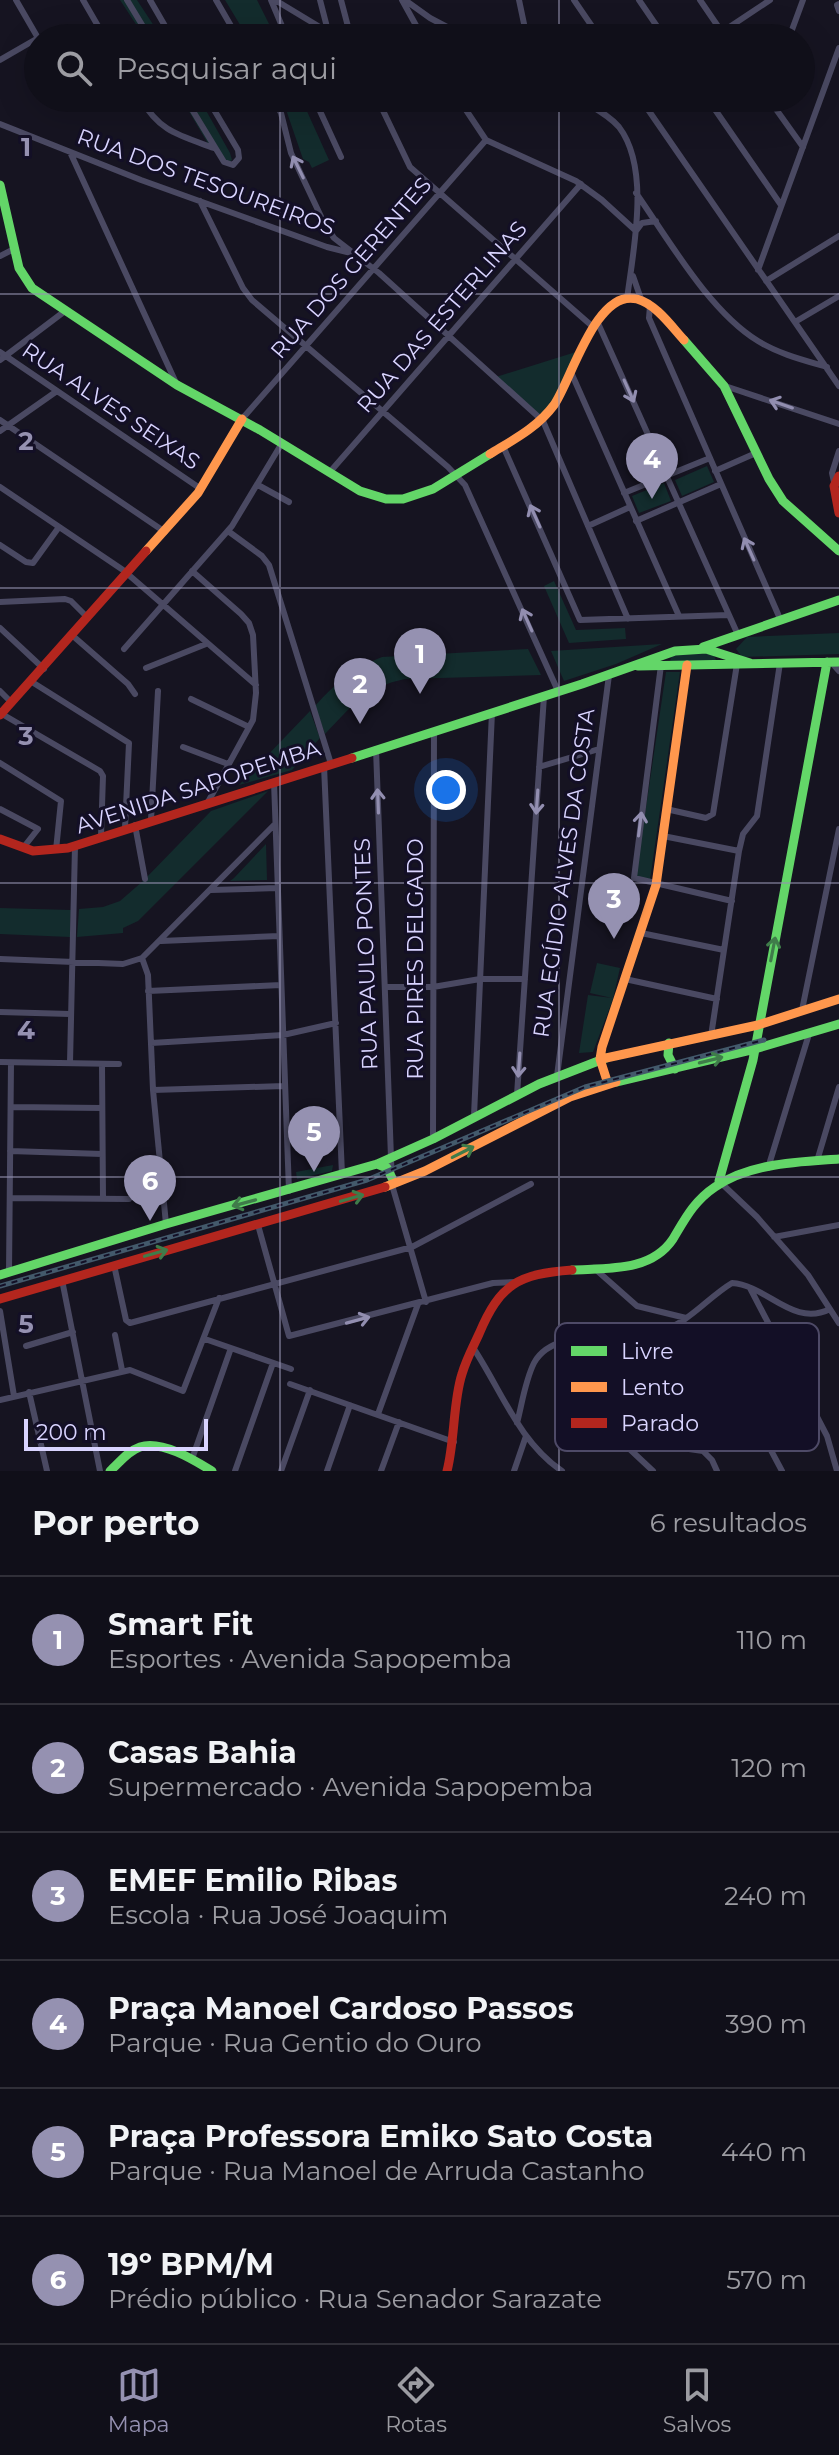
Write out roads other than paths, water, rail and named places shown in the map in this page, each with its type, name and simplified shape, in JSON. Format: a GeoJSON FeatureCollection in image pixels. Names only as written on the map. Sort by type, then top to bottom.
{"type":"FeatureCollection","features":[{"type":"Feature","properties":{"kind":"main road"},"geometry":{"type":"LineString","coordinates":[[0,185],[19,268],[26,283],[177,385],[242,419],[372,496],[403,499],[433,489],[543,421],[555,404],[594,323],[627,299],[646,303],[724,386],[769,479],[783,501],[839,551]]}},
{"type":"Feature","properties":{"kind":"main road"},"geometry":{"type":"LineString","coordinates":[[1,715],[201,489],[242,419]]}},
{"type":"Feature","properties":{"kind":"main road"},"geometry":{"type":"LineString","coordinates":[[837,480],[839,513]]}},
{"type":"Feature","properties":{"kind":"main road"},"geometry":{"type":"LineString","coordinates":[[699,649],[839,600]]}},
{"type":"Feature","properties":{"kind":"main road"},"geometry":{"type":"LineString","coordinates":[[711,664],[727,655],[741,634]]}},
{"type":"Feature","properties":{"kind":"main road","name":"AVENIDA SAPOPEMBA"},"geometry":{"type":"LineString","coordinates":[[0,839],[21,850],[40,852],[75,846],[609,675],[675,651],[699,649],[750,663]]}},
{"type":"Feature","properties":{"kind":"main road"},"geometry":{"type":"LineString","coordinates":[[664,665],[675,651]]}},
{"type":"Feature","properties":{"kind":"main road"},"geometry":{"type":"LineString","coordinates":[[719,1181],[755,1049],[826,677],[832,662]]}},
{"type":"Feature","properties":{"kind":"main road","name":"AVENIDA SAPOPEMBA"},"geometry":{"type":"LineString","coordinates":[[636,666],[832,662]]}},
{"type":"Feature","properties":{"kind":"main road"},"geometry":{"type":"LineString","coordinates":[[608,1084],[600,1059],[656,885],[687,665]]}},
{"type":"Feature","properties":{"kind":"main road"},"geometry":{"type":"LineString","coordinates":[[826,677],[839,671]]}},
{"type":"Feature","properties":{"kind":"main road"},"geometry":{"type":"LineString","coordinates":[[5,1273],[377,1164],[557,1076],[600,1059],[758,1025],[839,999]]}},
{"type":"Feature","properties":{"kind":"main road"},"geometry":{"type":"LineString","coordinates":[[0,1299],[258,1225],[425,1171],[545,1109],[608,1084],[755,1049],[839,1024]]}},
{"type":"Feature","properties":{"kind":"main road"},"geometry":{"type":"LineString","coordinates":[[669,1043],[668,1055],[675,1069]]}},
{"type":"Feature","properties":{"kind":"main road"},"geometry":{"type":"LineString","coordinates":[[447,1471],[454,1442],[459,1386],[472,1346],[496,1298],[517,1282],[557,1272],[652,1259],[670,1241],[690,1210],[719,1181],[768,1168],[839,1159]]}},
{"type":"Feature","properties":{"kind":"main road"},"geometry":{"type":"LineString","coordinates":[[377,1164],[387,1168],[392,1182]]}},
{"type":"Feature","properties":{"kind":"main road"},"geometry":{"type":"LineString","coordinates":[[110,1471],[142,1446],[155,1446],[192,1459],[212,1471]]}},
{"type":"Feature","properties":{"kind":"street"},"geometry":{"type":"LineString","coordinates":[[16,0],[30,24]]}},
{"type":"Feature","properties":{"kind":"street"},"geometry":{"type":"LineString","coordinates":[[83,0],[97,24]]}},
{"type":"Feature","properties":{"kind":"street"},"geometry":{"type":"LineString","coordinates":[[127,0],[142,24]]}},
{"type":"Feature","properties":{"kind":"street"},"geometry":{"type":"LineString","coordinates":[[150,0],[164,24]]}},
{"type":"Feature","properties":{"kind":"street"},"geometry":{"type":"LineString","coordinates":[[216,0],[230,24]]}},
{"type":"Feature","properties":{"kind":"street"},"geometry":{"type":"LineString","coordinates":[[273,0],[314,24]]}},
{"type":"Feature","properties":{"kind":"street"},"geometry":{"type":"LineString","coordinates":[[273,0],[282,24]]}},
{"type":"Feature","properties":{"kind":"street"},"geometry":{"type":"LineString","coordinates":[[320,0],[326,24]]}},
{"type":"Feature","properties":{"kind":"street"},"geometry":{"type":"LineString","coordinates":[[341,0],[347,24]]}},
{"type":"Feature","properties":{"kind":"street"},"geometry":{"type":"LineString","coordinates":[[404,0],[441,24]]}},
{"type":"Feature","properties":{"kind":"street"},"geometry":{"type":"LineString","coordinates":[[404,0],[416,24]]}},
{"type":"Feature","properties":{"kind":"street"},"geometry":{"type":"LineString","coordinates":[[509,0],[519,2],[524,24]]}},
{"type":"Feature","properties":{"kind":"street"},"geometry":{"type":"LineString","coordinates":[[574,0],[590,24]]}},
{"type":"Feature","properties":{"kind":"street"},"geometry":{"type":"LineString","coordinates":[[639,0],[655,24]]}},
{"type":"Feature","properties":{"kind":"street"},"geometry":{"type":"LineString","coordinates":[[700,0],[716,24]]}},
{"type":"Feature","properties":{"kind":"street"},"geometry":{"type":"LineString","coordinates":[[738,24],[770,0]]}},
{"type":"Feature","properties":{"kind":"street"},"geometry":{"type":"LineString","coordinates":[[794,24],[803,0]]}},
{"type":"Feature","properties":{"kind":"street"},"geometry":{"type":"LineString","coordinates":[[839,4],[839,11]]}},
{"type":"Feature","properties":{"kind":"street"},"geometry":{"type":"LineString","coordinates":[[423,24],[430,18]]}},
{"type":"Feature","properties":{"kind":"street"},"geometry":{"type":"LineString","coordinates":[[0,60],[24,46]]}},
{"type":"Feature","properties":{"kind":"street"},"geometry":{"type":"LineString","coordinates":[[758,270],[839,48]]}},
{"type":"Feature","properties":{"kind":"street"},"geometry":{"type":"LineString","coordinates":[[150,112],[164,128],[216,149]]}},
{"type":"Feature","properties":{"kind":"street"},"geometry":{"type":"LineString","coordinates":[[194,112],[224,162],[231,166],[237,163],[238,150],[215,112]]}},
{"type":"Feature","properties":{"kind":"street"},"geometry":{"type":"LineString","coordinates":[[280,112],[291,153],[334,238],[374,268],[543,421],[628,619]]}},
{"type":"Feature","properties":{"kind":"street"},"geometry":{"type":"LineString","coordinates":[[320,112],[341,157]]}},
{"type":"Feature","properties":{"kind":"street"},"geometry":{"type":"LineString","coordinates":[[383,112],[405,160],[516,259],[594,323],[667,476],[728,615],[741,634]]}},
{"type":"Feature","properties":{"kind":"street"},"geometry":{"type":"LineString","coordinates":[[467,112],[486,140],[581,184],[636,231]]}},
{"type":"Feature","properties":{"kind":"street"},"geometry":{"type":"LineString","coordinates":[[601,112],[623,133],[633,159],[636,231],[627,299]]}},
{"type":"Feature","properties":{"kind":"street"},"geometry":{"type":"LineString","coordinates":[[650,112],[839,386]]}},
{"type":"Feature","properties":{"kind":"street"},"geometry":{"type":"LineString","coordinates":[[717,112],[781,205]]}},
{"type":"Feature","properties":{"kind":"street"},"geometry":{"type":"LineString","coordinates":[[778,112],[803,148]]}},
{"type":"Feature","properties":{"kind":"street","name":"RUA DOS TESOUREIROS"},"geometry":{"type":"LineString","coordinates":[[0,124],[200,201],[327,247],[355,254]]}},
{"type":"Feature","properties":{"kind":"street","name":"RUA DOS GERENTES"},"geometry":{"type":"LineString","coordinates":[[242,419],[486,140]]}},
{"type":"Feature","properties":{"kind":"street"},"geometry":{"type":"LineString","coordinates":[[70,152],[177,385]]}},
{"type":"Feature","properties":{"kind":"street","name":"RUA DAS ESTERLINAS"},"geometry":{"type":"LineString","coordinates":[[329,473],[581,184]]}},
{"type":"Feature","properties":{"kind":"street"},"geometry":{"type":"LineString","coordinates":[[636,193],[716,305],[745,332],[781,353],[827,367]]}},
{"type":"Feature","properties":{"kind":"street"},"geometry":{"type":"LineString","coordinates":[[200,201],[247,294],[465,485],[558,691]]}},
{"type":"Feature","properties":{"kind":"street"},"geometry":{"type":"LineString","coordinates":[[636,231],[642,223],[656,221]]}},
{"type":"Feature","properties":{"kind":"street"},"geometry":{"type":"LineString","coordinates":[[766,281],[839,236]]}},
{"type":"Feature","properties":{"kind":"street"},"geometry":{"type":"LineString","coordinates":[[0,256],[14,249]]}},
{"type":"Feature","properties":{"kind":"street"},"geometry":{"type":"LineString","coordinates":[[632,272],[649,318],[781,621]]}},
{"type":"Feature","properties":{"kind":"street"},"geometry":{"type":"LineString","coordinates":[[795,322],[839,296]]}},
{"type":"Feature","properties":{"kind":"street"},"geometry":{"type":"LineString","coordinates":[[2,356],[65,311]]}},
{"type":"Feature","properties":{"kind":"street","name":"RUA ALVES SEIXAS"},"geometry":{"type":"LineString","coordinates":[[2,356],[201,489]]}},
{"type":"Feature","properties":{"kind":"street"},"geometry":{"type":"LineString","coordinates":[[570,370],[679,616]]}},
{"type":"Feature","properties":{"kind":"street"},"geometry":{"type":"LineString","coordinates":[[724,386],[839,424]]}},
{"type":"Feature","properties":{"kind":"street"},"geometry":{"type":"LineString","coordinates":[[0,431],[57,391]]}},
{"type":"Feature","properties":{"kind":"street"},"geometry":{"type":"LineString","coordinates":[[0,420],[165,532]]}},
{"type":"Feature","properties":{"kind":"street"},"geometry":{"type":"LineString","coordinates":[[124,649],[228,531],[282,443]]}},
{"type":"Feature","properties":{"kind":"street"},"geometry":{"type":"LineString","coordinates":[[503,446],[583,622],[728,615]]}},
{"type":"Feature","properties":{"kind":"street"},"geometry":{"type":"LineString","coordinates":[[837,480],[832,473],[838,464],[839,451]]}},
{"type":"Feature","properties":{"kind":"street"},"geometry":{"type":"LineString","coordinates":[[715,471],[756,453]]}},
{"type":"Feature","properties":{"kind":"street"},"geometry":{"type":"LineString","coordinates":[[624,493],[710,458]]}},
{"type":"Feature","properties":{"kind":"street"},"geometry":{"type":"LineString","coordinates":[[636,521],[721,484]]}},
{"type":"Feature","properties":{"kind":"street"},"geometry":{"type":"LineString","coordinates":[[258,485],[289,502]]}},
{"type":"Feature","properties":{"kind":"street"},"geometry":{"type":"LineString","coordinates":[[0,487],[127,574],[256,685]]}},
{"type":"Feature","properties":{"kind":"street"},"geometry":{"type":"LineString","coordinates":[[588,526],[630,507]]}},
{"type":"Feature","properties":{"kind":"street"},"geometry":{"type":"LineString","coordinates":[[0,545],[26,562],[33,563],[59,527]]}},
{"type":"Feature","properties":{"kind":"street"},"geometry":{"type":"LineString","coordinates":[[228,531],[262,556],[269,565],[328,765],[342,1176]]}},
{"type":"Feature","properties":{"kind":"street"},"geometry":{"type":"LineString","coordinates":[[192,571],[241,614],[252,628],[256,685],[255,711],[249,727],[208,802]]}},
{"type":"Feature","properties":{"kind":"street"},"geometry":{"type":"LineString","coordinates":[[0,602],[65,599],[88,618]]}},
{"type":"Feature","properties":{"kind":"street"},"geometry":{"type":"LineString","coordinates":[[0,628],[44,669]]}},
{"type":"Feature","properties":{"kind":"street"},"geometry":{"type":"LineString","coordinates":[[73,636],[128,684],[135,694]]}},
{"type":"Feature","properties":{"kind":"street"},"geometry":{"type":"LineString","coordinates":[[146,668],[206,644]]}},
{"type":"Feature","properties":{"kind":"street"},"geometry":{"type":"LineString","coordinates":[[832,662],[839,671]]}},
{"type":"Feature","properties":{"kind":"street"},"geometry":{"type":"LineString","coordinates":[[711,1036],[739,851],[743,834],[757,816],[780,663]]}},
{"type":"Feature","properties":{"kind":"street"},"geometry":{"type":"LineString","coordinates":[[666,809],[706,818],[713,814],[737,664]]}},
{"type":"Feature","properties":{"kind":"street"},"geometry":{"type":"LineString","coordinates":[[664,665],[633,876],[656,885],[732,901]]}},
{"type":"Feature","properties":{"kind":"street","name":"RUA EGÍDIO ALVES DA COSTA"},"geometry":{"type":"LineString","coordinates":[[557,1076],[609,675]]}},
{"type":"Feature","properties":{"kind":"street"},"geometry":{"type":"LineString","coordinates":[[32,682],[129,743],[130,827],[145,879]]}},
{"type":"Feature","properties":{"kind":"street"},"geometry":{"type":"LineString","coordinates":[[0,691],[12,703]]}},
{"type":"Feature","properties":{"kind":"street"},"geometry":{"type":"LineString","coordinates":[[151,820],[158,691]]}},
{"type":"Feature","properties":{"kind":"street"},"geometry":{"type":"LineString","coordinates":[[517,1095],[544,696]]}},
{"type":"Feature","properties":{"kind":"street"},"geometry":{"type":"LineString","coordinates":[[191,699],[249,727]]}},
{"type":"Feature","properties":{"kind":"street"},"geometry":{"type":"LineString","coordinates":[[474,1118],[492,712]]}},
{"type":"Feature","properties":{"kind":"street"},"geometry":{"type":"LineString","coordinates":[[1,715],[100,771],[103,776],[101,836]]}},
{"type":"Feature","properties":{"kind":"street","name":"RUA PIRES DELGADO"},"geometry":{"type":"LineString","coordinates":[[433,1139],[434,731]]}},
{"type":"Feature","properties":{"kind":"street"},"geometry":{"type":"LineString","coordinates":[[183,747],[228,764]]}},
{"type":"Feature","properties":{"kind":"street","name":"RUA PAULO PONTES"},"geometry":{"type":"LineString","coordinates":[[376,749],[392,1182],[412,1247],[422,1303]]}},
{"type":"Feature","properties":{"kind":"street"},"geometry":{"type":"LineString","coordinates":[[539,767],[599,749]]}},
{"type":"Feature","properties":{"kind":"street"},"geometry":{"type":"LineString","coordinates":[[0,763],[61,801],[56,850]]}},
{"type":"Feature","properties":{"kind":"street"},"geometry":{"type":"LineString","coordinates":[[274,782],[289,1191]]}},
{"type":"Feature","properties":{"kind":"street"},"geometry":{"type":"LineString","coordinates":[[0,809],[38,829],[21,850]]}},
{"type":"Feature","properties":{"kind":"street"},"geometry":{"type":"LineString","coordinates":[[0,959],[123,964],[142,958],[275,823]]}},
{"type":"Feature","properties":{"kind":"street"},"geometry":{"type":"LineString","coordinates":[[802,1012],[835,867],[839,829]]}},
{"type":"Feature","properties":{"kind":"street"},"geometry":{"type":"LineString","coordinates":[[663,836],[739,851]]}},
{"type":"Feature","properties":{"kind":"street"},"geometry":{"type":"LineString","coordinates":[[70,1063],[75,846]]}},
{"type":"Feature","properties":{"kind":"street"},"geometry":{"type":"LineString","coordinates":[[211,890],[277,888]]}},
{"type":"Feature","properties":{"kind":"street"},"geometry":{"type":"LineString","coordinates":[[641,933],[724,950]]}},
{"type":"Feature","properties":{"kind":"street"},"geometry":{"type":"LineString","coordinates":[[161,941],[279,936]]}},
{"type":"Feature","properties":{"kind":"street"},"geometry":{"type":"LineString","coordinates":[[142,958],[148,975],[153,1090],[166,1224]]}},
{"type":"Feature","properties":{"kind":"street"},"geometry":{"type":"LineString","coordinates":[[385,987],[433,987],[480,979],[525,979]]}},
{"type":"Feature","properties":{"kind":"street"},"geometry":{"type":"LineString","coordinates":[[625,979],[717,999]]}},
{"type":"Feature","properties":{"kind":"street"},"geometry":{"type":"LineString","coordinates":[[148,991],[281,985]]}},
{"type":"Feature","properties":{"kind":"street"},"geometry":{"type":"LineString","coordinates":[[0,1012],[70,1014]]}},
{"type":"Feature","properties":{"kind":"street"},"geometry":{"type":"LineString","coordinates":[[151,1043],[283,1035],[336,1023]]}},
{"type":"Feature","properties":{"kind":"street"},"geometry":{"type":"LineString","coordinates":[[768,1168],[809,1034]]}},
{"type":"Feature","properties":{"kind":"street"},"geometry":{"type":"LineString","coordinates":[[0,1062],[119,1064]]}},
{"type":"Feature","properties":{"kind":"street"},"geometry":{"type":"LineString","coordinates":[[5,1273],[10,1198],[11,1063]]}},
{"type":"Feature","properties":{"kind":"street"},"geometry":{"type":"LineString","coordinates":[[102,1064],[103,1199]]}},
{"type":"Feature","properties":{"kind":"street"},"geometry":{"type":"LineString","coordinates":[[153,1090],[284,1086]]}},
{"type":"Feature","properties":{"kind":"street"},"geometry":{"type":"LineString","coordinates":[[817,1161],[839,1087]]}},
{"type":"Feature","properties":{"kind":"street"},"geometry":{"type":"LineString","coordinates":[[11,1107],[102,1108]]}},
{"type":"Feature","properties":{"kind":"street"},"geometry":{"type":"LineString","coordinates":[[0,1146],[102,1154]]}},
{"type":"Feature","properties":{"kind":"street"},"geometry":{"type":"LineString","coordinates":[[719,1181],[813,1281],[839,1323]]}},
{"type":"Feature","properties":{"kind":"street"},"geometry":{"type":"LineString","coordinates":[[114,1265],[126,1320],[130,1323],[412,1247],[531,1184]]}},
{"type":"Feature","properties":{"kind":"street"},"geometry":{"type":"LineString","coordinates":[[10,1198],[129,1199]]}},
{"type":"Feature","properties":{"kind":"street"},"geometry":{"type":"LineString","coordinates":[[258,1225],[289,1336],[493,1283],[517,1282]]}},
{"type":"Feature","properties":{"kind":"street"},"geometry":{"type":"LineString","coordinates":[[774,1237],[839,1225]]}},
{"type":"Feature","properties":{"kind":"street"},"geometry":{"type":"LineString","coordinates":[[594,1268],[637,1306],[686,1318]]}},
{"type":"Feature","properties":{"kind":"street"},"geometry":{"type":"LineString","coordinates":[[62,1280],[100,1471]]}},
{"type":"Feature","properties":{"kind":"street"},"geometry":{"type":"LineString","coordinates":[[676,1323],[732,1283],[750,1288],[799,1313],[818,1314],[830,1309]]}},
{"type":"Feature","properties":{"kind":"street"},"geometry":{"type":"LineString","coordinates":[[750,1288],[768,1323]]}},
{"type":"Feature","properties":{"kind":"street"},"geometry":{"type":"LineString","coordinates":[[0,1400],[122,1370],[135,1370],[183,1391],[219,1298]]}},
{"type":"Feature","properties":{"kind":"street"},"geometry":{"type":"LineString","coordinates":[[378,1414],[422,1303]]}},
{"type":"Feature","properties":{"kind":"street"},"geometry":{"type":"LineString","coordinates":[[0,1311],[14,1396]]}},
{"type":"Feature","properties":{"kind":"street"},"geometry":{"type":"LineString","coordinates":[[26,1346],[73,1332]]}},
{"type":"Feature","properties":{"kind":"street"},"geometry":{"type":"LineString","coordinates":[[115,1335],[122,1370]]}},
{"type":"Feature","properties":{"kind":"street"},"geometry":{"type":"LineString","coordinates":[[205,1339],[291,1369]]}},
{"type":"Feature","properties":{"kind":"street"},"geometry":{"type":"LineString","coordinates":[[517,1423],[534,1364],[544,1349],[555,1344]]}},
{"type":"Feature","properties":{"kind":"street"},"geometry":{"type":"LineString","coordinates":[[472,1346],[526,1436],[544,1457],[562,1471]]}},
{"type":"Feature","properties":{"kind":"street"},"geometry":{"type":"LineString","coordinates":[[192,1459],[231,1348]]}},
{"type":"Feature","properties":{"kind":"street"},"geometry":{"type":"LineString","coordinates":[[235,1471],[273,1363]]}},
{"type":"Feature","properties":{"kind":"street"},"geometry":{"type":"LineString","coordinates":[[290,1384],[454,1442]]}},
{"type":"Feature","properties":{"kind":"street"},"geometry":{"type":"LineString","coordinates":[[281,1471],[310,1390]]}},
{"type":"Feature","properties":{"kind":"street"},"geometry":{"type":"LineString","coordinates":[[29,1392],[47,1471]]}},
{"type":"Feature","properties":{"kind":"street"},"geometry":{"type":"LineString","coordinates":[[327,1471],[350,1405]]}},
{"type":"Feature","properties":{"kind":"street"},"geometry":{"type":"LineString","coordinates":[[819,1421],[837,1471]]}},
{"type":"Feature","properties":{"kind":"street"},"geometry":{"type":"LineString","coordinates":[[381,1471],[399,1422]]}},
{"type":"Feature","properties":{"kind":"street"},"geometry":{"type":"LineString","coordinates":[[514,1471],[526,1436]]}},
{"type":"Feature","properties":{"kind":"street"},"geometry":{"type":"LineString","coordinates":[[635,1451],[653,1471]]}},
{"type":"Feature","properties":{"kind":"street"},"geometry":{"type":"LineString","coordinates":[[700,1451],[712,1460],[717,1471]]}},
{"type":"Feature","properties":{"kind":"street"},"geometry":{"type":"LineString","coordinates":[[771,1451],[782,1471]]}},
{"type":"Feature","properties":{"kind":"railway"},"geometry":{"type":"LineString","coordinates":[[0,1286],[367,1180],[585,1087],[764,1040]]}},
{"type":"Feature","properties":{"kind":"place","name":"Praça Manoel Cardoso Passos"},"geometry":{"type":"Point","coordinates":[652,499]}},
{"type":"Feature","properties":{"kind":"place","name":"Smart Fit"},"geometry":{"type":"Point","coordinates":[420,694]}},
{"type":"Feature","properties":{"kind":"place","name":"Casas Bahia"},"geometry":{"type":"Point","coordinates":[360,724]}},
{"type":"Feature","properties":{"kind":"place","name":"EMEF Emilio Ribas"},"geometry":{"type":"Point","coordinates":[614,939]}},
{"type":"Feature","properties":{"kind":"place","name":"Praça Professora Emiko Sato Costa"},"geometry":{"type":"Point","coordinates":[314,1172]}},
{"type":"Feature","properties":{"kind":"place","name":"19º BPM/M"},"geometry":{"type":"Point","coordinates":[150,1221]}}]}
